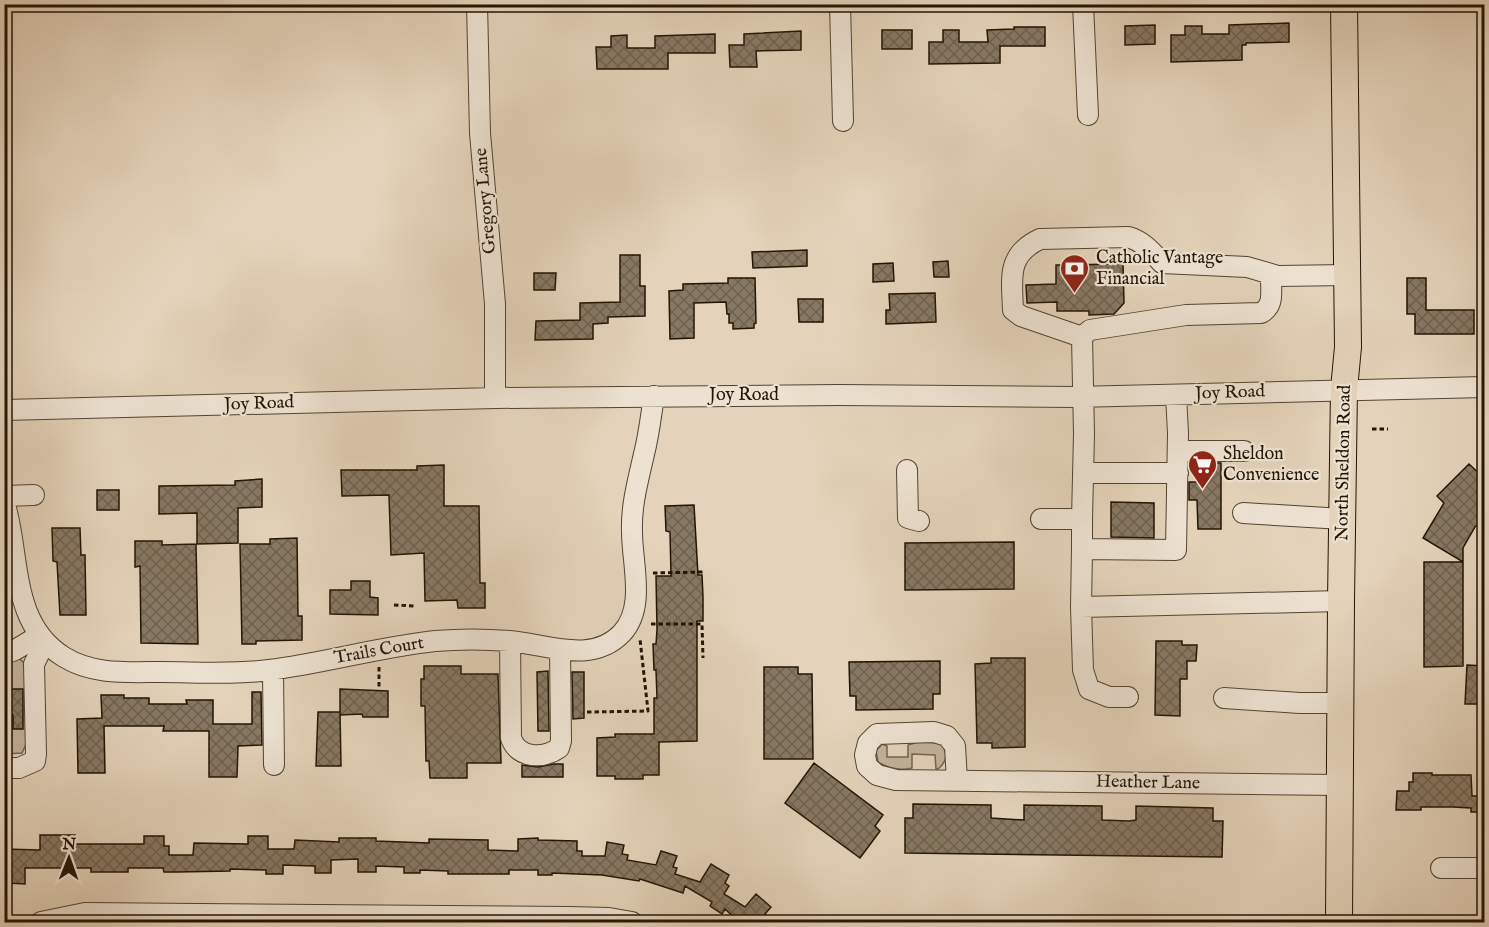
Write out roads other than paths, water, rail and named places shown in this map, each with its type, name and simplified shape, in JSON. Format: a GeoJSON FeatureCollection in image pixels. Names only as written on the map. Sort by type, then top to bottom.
{"type":"FeatureCollection","features":[{"type":"Feature","properties":{"kind":"main road","name":"North Sheldon Road"},"geometry":{"type":"LineString","coordinates":[[1339,922],[1344,389],[1348,347],[1344,4]]}},
{"type":"Feature","properties":{"kind":"street","name":"Gregory Lane"},"geometry":{"type":"LineString","coordinates":[[477,4],[480,133],[495,304],[495,398]]}},
{"type":"Feature","properties":{"kind":"street"},"geometry":{"type":"LineString","coordinates":[[840,4],[843,121]]}},
{"type":"Feature","properties":{"kind":"street"},"geometry":{"type":"LineString","coordinates":[[1083,4],[1088,115]]}},
{"type":"Feature","properties":{"kind":"street"},"geometry":{"type":"LineString","coordinates":[[1082,337],[1020,316],[1013,310],[1012,269],[1015,262],[1032,243],[1040,239],[1128,237],[1146,246],[1162,263],[1247,267],[1278,276],[1347,275]]}},
{"type":"Feature","properties":{"kind":"street"},"geometry":{"type":"LineString","coordinates":[[1128,697],[1109,697],[1089,689],[1083,670],[1081,607],[1082,337],[1090,330],[1186,315],[1261,313],[1267,310],[1271,300],[1271,280],[1278,276]]}},
{"type":"Feature","properties":{"kind":"street","name":"Joy Road"},"geometry":{"type":"LineString","coordinates":[[4,410],[495,398],[839,394],[1083,397],[1485,387]]}},
{"type":"Feature","properties":{"kind":"street"},"geometry":{"type":"LineString","coordinates":[[1082,549],[1176,550],[1178,451],[1176,395]]}},
{"type":"Feature","properties":{"kind":"street","name":"Trails Court"},"geometry":{"type":"LineString","coordinates":[[4,501],[13,540],[19,586],[32,624],[42,638],[73,662],[102,671],[273,670],[438,641],[510,641],[582,651],[597,648],[612,641],[622,633],[632,616],[636,594],[632,508],[645,452],[654,396]]}},
{"type":"Feature","properties":{"kind":"street"},"geometry":{"type":"LineString","coordinates":[[1178,451],[1244,451]]}},
{"type":"Feature","properties":{"kind":"street"},"geometry":{"type":"LineString","coordinates":[[907,470],[908,518],[919,521]]}},
{"type":"Feature","properties":{"kind":"street"},"geometry":{"type":"LineString","coordinates":[[1083,473],[1178,473]]}},
{"type":"Feature","properties":{"kind":"street"},"geometry":{"type":"LineString","coordinates":[[4,496],[34,495]]}},
{"type":"Feature","properties":{"kind":"street"},"geometry":{"type":"LineString","coordinates":[[1244,513],[1343,519]]}},
{"type":"Feature","properties":{"kind":"street"},"geometry":{"type":"LineString","coordinates":[[1041,519],[1082,519]]}},
{"type":"Feature","properties":{"kind":"street"},"geometry":{"type":"LineString","coordinates":[[1081,607],[1341,601]]}},
{"type":"Feature","properties":{"kind":"street"},"geometry":{"type":"LineString","coordinates":[[4,654],[42,638]]}},
{"type":"Feature","properties":{"kind":"street"},"geometry":{"type":"LineString","coordinates":[[4,768],[19,768],[35,761],[34,664],[42,638]]}},
{"type":"Feature","properties":{"kind":"street"},"geometry":{"type":"LineString","coordinates":[[510,641],[511,738],[514,747],[521,752],[535,756],[552,753],[559,748],[561,741],[560,649]]}},
{"type":"Feature","properties":{"kind":"street"},"geometry":{"type":"LineString","coordinates":[[273,670],[274,765]]}},
{"type":"Feature","properties":{"kind":"street"},"geometry":{"type":"LineString","coordinates":[[1224,698],[1300,703],[1340,702]]}},
{"type":"Feature","properties":{"kind":"street","name":"Heather Lane"},"geometry":{"type":"LineString","coordinates":[[957,781],[955,746],[947,736],[934,732],[887,733],[877,734],[868,743],[865,755],[867,766],[877,775],[896,780],[957,781],[1339,785]]}},
{"type":"Feature","properties":{"kind":"street"},"geometry":{"type":"LineString","coordinates":[[1441,868],[1485,868]]}},
{"type":"Feature","properties":{"kind":"street"},"geometry":{"type":"LineString","coordinates":[[41,922],[84,913],[153,918],[569,917],[609,918],[632,922]]}},
{"type":"Feature","properties":{"kind":"place","name":"Catholic Vantage Financial"},"geometry":{"type":"Point","coordinates":[1075,294]}},
{"type":"Feature","properties":{"kind":"place","name":"Sheldon Convenience"},"geometry":{"type":"Point","coordinates":[1202,490]}}]}
